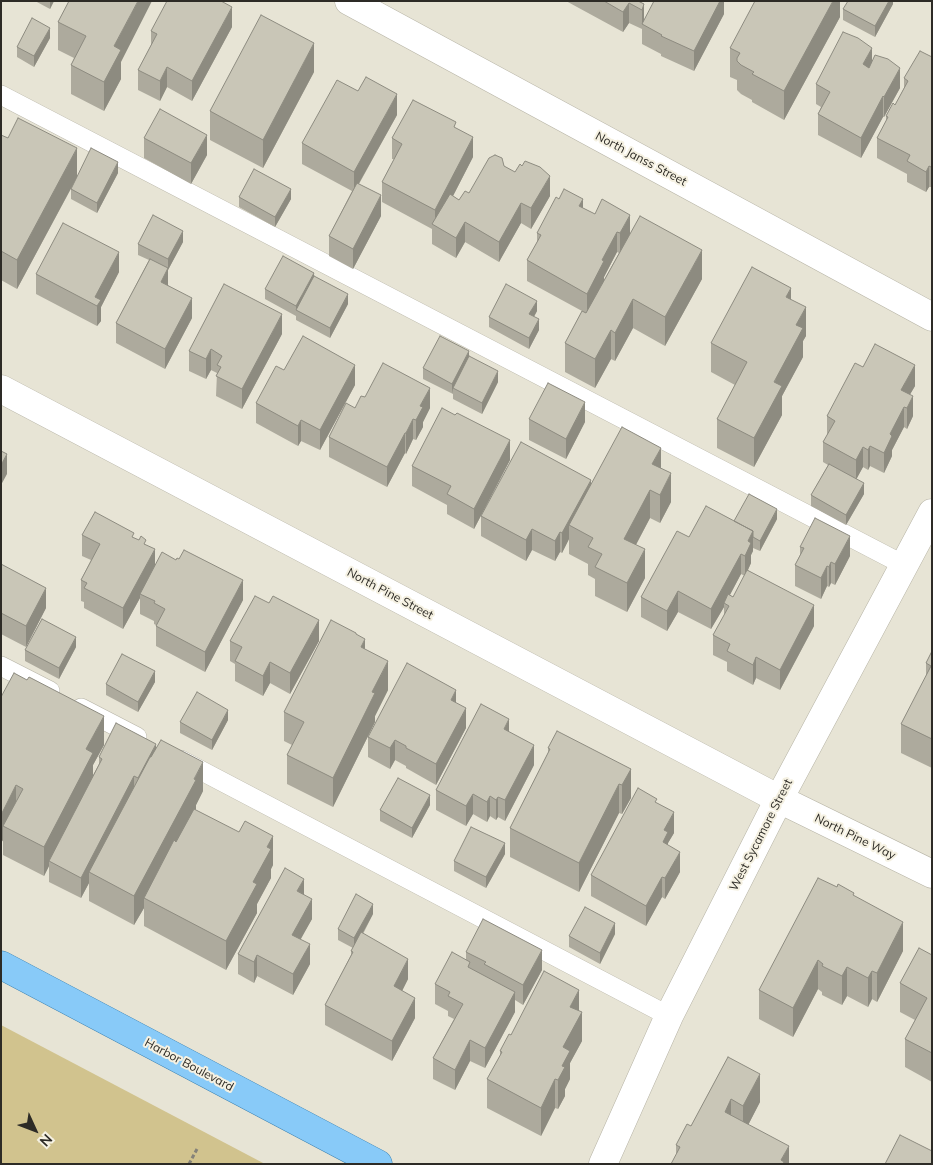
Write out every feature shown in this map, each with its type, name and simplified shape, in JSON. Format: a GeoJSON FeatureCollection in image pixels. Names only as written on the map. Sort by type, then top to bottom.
{"type":"FeatureCollection","features":[{"type":"Feature","properties":{"kind":"main road","name":"Harbor Boulevard"},"geometry":{"type":"LineString","coordinates":[[1,965],[378,1164]]}},
{"type":"Feature","properties":{"kind":"street","name":"North Janss Street"},"geometry":{"type":"LineString","coordinates":[[350,1],[932,317]]}},
{"type":"Feature","properties":{"kind":"street","name":"North Pine Street"},"geometry":{"type":"LineString","coordinates":[[1,389],[779,799]]}},
{"type":"Feature","properties":{"kind":"street","name":"West Sycamore Street"},"geometry":{"type":"LineString","coordinates":[[603,1164],[669,1016],[779,799],[932,513]]}},
{"type":"Feature","properties":{"kind":"street","name":"North Pine Way"},"geometry":{"type":"LineString","coordinates":[[779,799],[932,874]]}},
{"type":"Feature","properties":{"kind":"lane"},"geometry":{"type":"LineString","coordinates":[[1,95],[904,565]]}},
{"type":"Feature","properties":{"kind":"lane"},"geometry":{"type":"LineString","coordinates":[[1,666],[151,744]]}},
{"type":"Feature","properties":{"kind":"lane"},"geometry":{"type":"LineString","coordinates":[[168,753],[669,1016]]}},
{"type":"Feature","properties":{"kind":"path"},"geometry":{"type":"LineString","coordinates":[[189,1164],[197,1149]]}},
{"type":"Feature","properties":{"kind":"shaded area"},"geometry":{"type":"Polygon","coordinates":[[[1,1025],[265,1164],[1,1164],[1,1025]]]}},
{"type":"Feature","properties":{"kind":"building"},"geometry":{"type":"Polygon","coordinates":[[[69,1],[138,1],[114,46],[121,50],[104,82],[71,65],[86,36],[58,22],[69,1]]]}},
{"type":"Feature","properties":{"kind":"building"},"geometry":{"type":"Polygon","coordinates":[[[167,1],[221,1],[232,7],[192,81],[167,67],[160,81],[138,70],[157,34],[151,31],[167,1]]]}},
{"type":"Feature","properties":{"kind":"building"},"geometry":{"type":"Polygon","coordinates":[[[604,1],[638,1],[644,4],[642,10],[629,3],[623,12],[604,1]]]}},
{"type":"Feature","properties":{"kind":"building"},"geometry":{"type":"Polygon","coordinates":[[[654,1],[720,1],[694,51],[661,36],[642,24],[654,1]]]}},
{"type":"Feature","properties":{"kind":"building"},"geometry":{"type":"Polygon","coordinates":[[[755,1],[833,1],[784,91],[752,74],[754,72],[737,61],[740,53],[730,48],[755,1]]]}},
{"type":"Feature","properties":{"kind":"building"},"geometry":{"type":"Polygon","coordinates":[[[848,1],[889,1],[875,26],[843,9],[848,1]]]}},
{"type":"Feature","properties":{"kind":"building"},"geometry":{"type":"Polygon","coordinates":[[[261,15],[314,43],[263,140],[210,111],[261,15]]]}},
{"type":"Feature","properties":{"kind":"building"},"geometry":{"type":"Polygon","coordinates":[[[32,18],[50,28],[34,56],[17,47],[32,18]]]}},
{"type":"Feature","properties":{"kind":"building"},"geometry":{"type":"Polygon","coordinates":[[[843,32],[858,38],[872,48],[863,64],[869,68],[875,55],[888,59],[900,68],[861,138],[818,114],[830,92],[816,84],[843,32]]]}},
{"type":"Feature","properties":{"kind":"building"},"geometry":{"type":"Polygon","coordinates":[[[920,51],[932,57],[932,165],[931,167],[929,166],[926,172],[907,161],[910,155],[877,138],[893,103],[895,105],[908,81],[904,78],[920,51]]]}},
{"type":"Feature","properties":{"kind":"building"},"geometry":{"type":"Polygon","coordinates":[[[366,77],[397,94],[354,172],[302,143],[337,80],[358,91],[366,77]]]}},
{"type":"Feature","properties":{"kind":"building"},"geometry":{"type":"Polygon","coordinates":[[[413,100],[456,122],[454,127],[473,137],[435,210],[382,182],[402,144],[392,138],[413,100]]]}},
{"type":"Feature","properties":{"kind":"building"},"geometry":{"type":"Polygon","coordinates":[[[160,109],[207,135],[191,163],[144,138],[160,109]]]}},
{"type":"Feature","properties":{"kind":"building"},"geometry":{"type":"Polygon","coordinates":[[[18,118],[77,148],[17,260],[1,251],[1,135],[8,138],[18,118]]]}},
{"type":"Feature","properties":{"kind":"building"},"geometry":{"type":"Polygon","coordinates":[[[91,148],[118,162],[97,203],[71,189],[91,148]]]}},
{"type":"Feature","properties":{"kind":"building"},"geometry":{"type":"Polygon","coordinates":[[[495,155],[502,158],[504,166],[515,172],[520,164],[522,166],[525,161],[540,167],[550,176],[531,208],[521,203],[499,242],[465,222],[456,238],[432,224],[450,194],[459,200],[465,191],[469,193],[489,158],[495,155]]]}},
{"type":"Feature","properties":{"kind":"building"},"geometry":{"type":"Polygon","coordinates":[[[254,169],[291,189],[275,217],[239,197],[254,169]]]}},
{"type":"Feature","properties":{"kind":"building"},"geometry":{"type":"Polygon","coordinates":[[[357,183],[381,195],[353,249],[329,236],[357,183]]]}},
{"type":"Feature","properties":{"kind":"building"},"geometry":{"type":"Polygon","coordinates":[[[564,189],[583,199],[579,206],[595,214],[602,199],[630,215],[620,233],[617,232],[587,294],[527,260],[541,235],[537,233],[556,197],[559,199],[564,189]]]}},
{"type":"Feature","properties":{"kind":"building"},"geometry":{"type":"Polygon","coordinates":[[[153,215],[183,231],[168,259],[138,244],[153,215]]]}},
{"type":"Feature","properties":{"kind":"building"},"geometry":{"type":"Polygon","coordinates":[[[640,216],[702,250],[665,317],[633,299],[615,333],[611,330],[595,359],[565,343],[582,311],[586,313],[640,216]]]}},
{"type":"Feature","properties":{"kind":"building"},"geometry":{"type":"Polygon","coordinates":[[[63,223],[119,252],[95,297],[101,300],[97,306],[36,274],[63,223]]]}},
{"type":"Feature","properties":{"kind":"building"},"geometry":{"type":"Polygon","coordinates":[[[283,256],[314,273],[296,306],[265,289],[283,256]]]}},
{"type":"Feature","properties":{"kind":"building"},"geometry":{"type":"Polygon","coordinates":[[[150,259],[168,268],[161,282],[192,298],[165,349],[116,323],[150,259]]]}},
{"type":"Feature","properties":{"kind":"building"},"geometry":{"type":"Polygon","coordinates":[[[752,267],[791,288],[786,297],[806,307],[796,325],[803,328],[774,382],[782,386],[754,438],[717,419],[747,362],[711,343],[752,267]]]}},
{"type":"Feature","properties":{"kind":"building"},"geometry":{"type":"Polygon","coordinates":[[[314,276],[348,294],[330,328],[296,310],[314,276]]]}},
{"type":"Feature","properties":{"kind":"building"},"geometry":{"type":"Polygon","coordinates":[[[224,284],[282,314],[242,389],[216,376],[221,367],[217,365],[222,356],[211,349],[206,359],[189,351],[224,284]]]}},
{"type":"Feature","properties":{"kind":"building"},"geometry":{"type":"Polygon","coordinates":[[[506,284],[537,301],[529,314],[539,319],[529,338],[489,317],[506,284]]]}},
{"type":"Feature","properties":{"kind":"building"},"geometry":{"type":"Polygon","coordinates":[[[303,336],[355,365],[320,430],[301,420],[298,426],[256,403],[276,366],[284,370],[303,336]]]}},
{"type":"Feature","properties":{"kind":"building"},"geometry":{"type":"Polygon","coordinates":[[[440,336],[469,351],[452,384],[423,368],[440,336]]]}},
{"type":"Feature","properties":{"kind":"building"},"geometry":{"type":"Polygon","coordinates":[[[875,344],[915,365],[901,390],[913,396],[907,408],[904,407],[890,434],[892,436],[884,453],[870,446],[868,450],[863,447],[856,460],[823,442],[835,421],[827,416],[855,363],[863,367],[875,344]]]}},
{"type":"Feature","properties":{"kind":"building"},"geometry":{"type":"Polygon","coordinates":[[[469,356],[498,371],[482,403],[453,388],[469,356]]]}},
{"type":"Feature","properties":{"kind":"building"},"geometry":{"type":"Polygon","coordinates":[[[383,363],[430,388],[420,406],[423,407],[416,420],[413,419],[387,467],[329,437],[346,403],[355,408],[361,396],[365,397],[383,363]]]}},
{"type":"Feature","properties":{"kind":"building"},"geometry":{"type":"Polygon","coordinates":[[[548,383],[585,402],[566,439],[529,419],[548,383]]]}},
{"type":"Feature","properties":{"kind":"building"},"geometry":{"type":"Polygon","coordinates":[[[442,408],[455,415],[457,413],[510,440],[474,509],[447,494],[451,486],[412,466],[442,408]]]}},
{"type":"Feature","properties":{"kind":"building"},"geometry":{"type":"Polygon","coordinates":[[[622,427],[661,448],[652,464],[671,473],[660,495],[650,490],[624,539],[645,549],[627,583],[595,567],[602,554],[588,547],[593,538],[569,525],[622,427]]]}},
{"type":"Feature","properties":{"kind":"building"},"geometry":{"type":"Polygon","coordinates":[[[521,442],[591,480],[562,533],[560,532],[555,541],[532,529],[526,540],[481,516],[521,442]]]}},
{"type":"Feature","properties":{"kind":"building"},"geometry":{"type":"Polygon","coordinates":[[[1,451],[7,454],[1,465],[1,451]]]}},
{"type":"Feature","properties":{"kind":"building"},"geometry":{"type":"Polygon","coordinates":[[[829,464],[864,483],[846,515],[811,495],[829,464]]]}},
{"type":"Feature","properties":{"kind":"building"},"geometry":{"type":"Polygon","coordinates":[[[749,494],[777,509],[760,541],[753,537],[753,531],[734,521],[749,494]]]}},
{"type":"Feature","properties":{"kind":"building"},"geometry":{"type":"Polygon","coordinates":[[[706,506],[753,531],[748,541],[751,543],[745,556],[741,554],[711,609],[678,591],[667,611],[641,597],[677,531],[689,537],[706,506]]]}},
{"type":"Feature","properties":{"kind":"building"},"geometry":{"type":"Polygon","coordinates":[[[95,512],[134,533],[132,537],[139,540],[141,536],[146,540],[144,544],[155,549],[123,608],[84,588],[87,583],[81,580],[100,544],[82,535],[95,512]]]}},
{"type":"Feature","properties":{"kind":"building"},"geometry":{"type":"Polygon","coordinates":[[[815,518],[850,536],[835,564],[831,562],[829,567],[827,566],[821,578],[795,565],[804,548],[800,547],[815,518]]]}},
{"type":"Feature","properties":{"kind":"building"},"geometry":{"type":"Polygon","coordinates":[[[184,550],[243,580],[205,652],[156,626],[165,609],[154,603],[155,601],[140,594],[162,552],[176,560],[177,558],[179,559],[184,550]]]}},
{"type":"Feature","properties":{"kind":"building"},"geometry":{"type":"Polygon","coordinates":[[[1,564],[46,588],[26,626],[1,613],[1,564]]]}},
{"type":"Feature","properties":{"kind":"building"},"geometry":{"type":"Polygon","coordinates":[[[747,570],[814,605],[780,670],[756,657],[753,665],[727,651],[730,644],[713,635],[729,606],[724,603],[728,594],[733,597],[747,570]]]}},
{"type":"Feature","properties":{"kind":"building"},"geometry":{"type":"Polygon","coordinates":[[[255,596],[269,603],[273,596],[319,620],[290,673],[270,662],[263,676],[235,661],[242,647],[230,641],[255,596]]]}},
{"type":"Feature","properties":{"kind":"building"},"geometry":{"type":"Polygon","coordinates":[[[42,619],[76,637],[59,668],[25,650],[42,619]]]}},
{"type":"Feature","properties":{"kind":"building"},"geometry":{"type":"Polygon","coordinates":[[[331,620],[365,639],[361,647],[388,661],[372,692],[375,693],[333,778],[287,755],[304,722],[284,712],[331,620]]]}},
{"type":"Feature","properties":{"kind":"building"},"geometry":{"type":"Polygon","coordinates":[[[932,651],[932,739],[901,724],[931,666],[926,663],[932,651]]]}},
{"type":"Feature","properties":{"kind":"building"},"geometry":{"type":"Polygon","coordinates":[[[122,654],[155,671],[138,702],[106,684],[122,654]]]}},
{"type":"Feature","properties":{"kind":"building"},"geometry":{"type":"Polygon","coordinates":[[[407,663],[456,690],[451,700],[466,708],[436,764],[395,740],[390,748],[368,737],[407,663]]]}},
{"type":"Feature","properties":{"kind":"building"},"geometry":{"type":"Polygon","coordinates":[[[14,673],[27,680],[29,677],[104,716],[86,749],[93,753],[44,847],[3,826],[23,789],[16,785],[1,815],[1,697],[14,673]]]}},
{"type":"Feature","properties":{"kind":"building"},"geometry":{"type":"Polygon","coordinates":[[[197,692],[228,710],[212,740],[180,722],[197,692]]]}},
{"type":"Feature","properties":{"kind":"building"},"geometry":{"type":"Polygon","coordinates":[[[481,704],[509,719],[504,729],[534,745],[505,800],[498,797],[496,800],[490,796],[487,802],[473,794],[466,806],[436,790],[481,704]]]}},
{"type":"Feature","properties":{"kind":"building"},"geometry":{"type":"Polygon","coordinates":[[[116,723],[156,744],[138,778],[134,776],[81,878],[49,861],[102,759],[99,757],[116,723]]]}},
{"type":"Feature","properties":{"kind":"building"},"geometry":{"type":"Polygon","coordinates":[[[557,731],[631,769],[622,785],[619,784],[579,863],[510,828],[550,749],[548,748],[557,731]]]}},
{"type":"Feature","properties":{"kind":"building"},"geometry":{"type":"Polygon","coordinates":[[[161,740],[203,762],[194,779],[196,780],[134,896],[89,872],[150,757],[161,740]]]}},
{"type":"Feature","properties":{"kind":"building"},"geometry":{"type":"Polygon","coordinates":[[[398,778],[430,795],[412,828],[380,810],[398,778]]]}},
{"type":"Feature","properties":{"kind":"building"},"geometry":{"type":"Polygon","coordinates":[[[638,788],[657,799],[655,802],[674,812],[664,830],[668,832],[663,842],[680,852],[665,878],[662,877],[646,906],[591,875],[638,788]]]}},
{"type":"Feature","properties":{"kind":"building"},"geometry":{"type":"Polygon","coordinates":[[[194,809],[239,832],[245,821],[273,836],[267,847],[271,849],[253,882],[257,884],[226,941],[144,898],[174,840],[176,842],[194,809]]]}},
{"type":"Feature","properties":{"kind":"building"},"geometry":{"type":"Polygon","coordinates":[[[471,827],[505,843],[486,877],[454,861],[471,827]]]}},
{"type":"Feature","properties":{"kind":"building"},"geometry":{"type":"Polygon","coordinates":[[[285,868],[304,879],[297,891],[312,899],[292,935],[310,944],[293,974],[257,955],[254,962],[238,954],[285,868]]]}},
{"type":"Feature","properties":{"kind":"building"},"geometry":{"type":"Polygon","coordinates":[[[818,878],[837,887],[838,884],[854,893],[853,895],[903,922],[877,973],[872,971],[868,978],[847,967],[842,976],[822,966],[823,964],[818,960],[793,1008],[759,990],[818,878]]]}},
{"type":"Feature","properties":{"kind":"building"},"geometry":{"type":"Polygon","coordinates":[[[356,894],[373,904],[354,938],[338,929],[356,894]]]}},
{"type":"Feature","properties":{"kind":"building"},"geometry":{"type":"Polygon","coordinates":[[[585,907],[615,923],[600,953],[569,936],[585,907]]]}},
{"type":"Feature","properties":{"kind":"building"},"geometry":{"type":"Polygon","coordinates":[[[483,919],[542,950],[523,985],[466,952],[483,919]]]}},
{"type":"Feature","properties":{"kind":"building"},"geometry":{"type":"Polygon","coordinates":[[[361,932],[408,959],[394,986],[415,998],[392,1041],[325,1005],[353,952],[351,951],[361,932]]]}},
{"type":"Feature","properties":{"kind":"building"},"geometry":{"type":"Polygon","coordinates":[[[919,948],[932,955],[932,1053],[905,1039],[927,998],[900,983],[919,948]]]}},
{"type":"Feature","properties":{"kind":"building"},"geometry":{"type":"Polygon","coordinates":[[[452,952],[470,962],[468,967],[515,992],[485,1048],[470,1040],[455,1070],[433,1058],[463,1004],[448,996],[450,992],[435,984],[452,952]]]}},
{"type":"Feature","properties":{"kind":"building"},"geometry":{"type":"Polygon","coordinates":[[[544,971],[579,990],[570,1007],[582,1012],[563,1047],[570,1051],[562,1066],[565,1067],[558,1080],[555,1079],[541,1108],[487,1079],[502,1052],[500,1051],[509,1034],[511,1035],[544,971]]]}},
{"type":"Feature","properties":{"kind":"building"},"geometry":{"type":"Polygon","coordinates":[[[728,1057],[760,1074],[743,1106],[731,1099],[725,1112],[789,1146],[781,1160],[784,1162],[783,1164],[671,1164],[680,1147],[676,1145],[687,1124],[691,1126],[728,1057]]]}},
{"type":"Feature","properties":{"kind":"building"},"geometry":{"type":"Polygon","coordinates":[[[900,1135],[932,1151],[932,1164],[885,1164],[900,1135]]]}}]}
